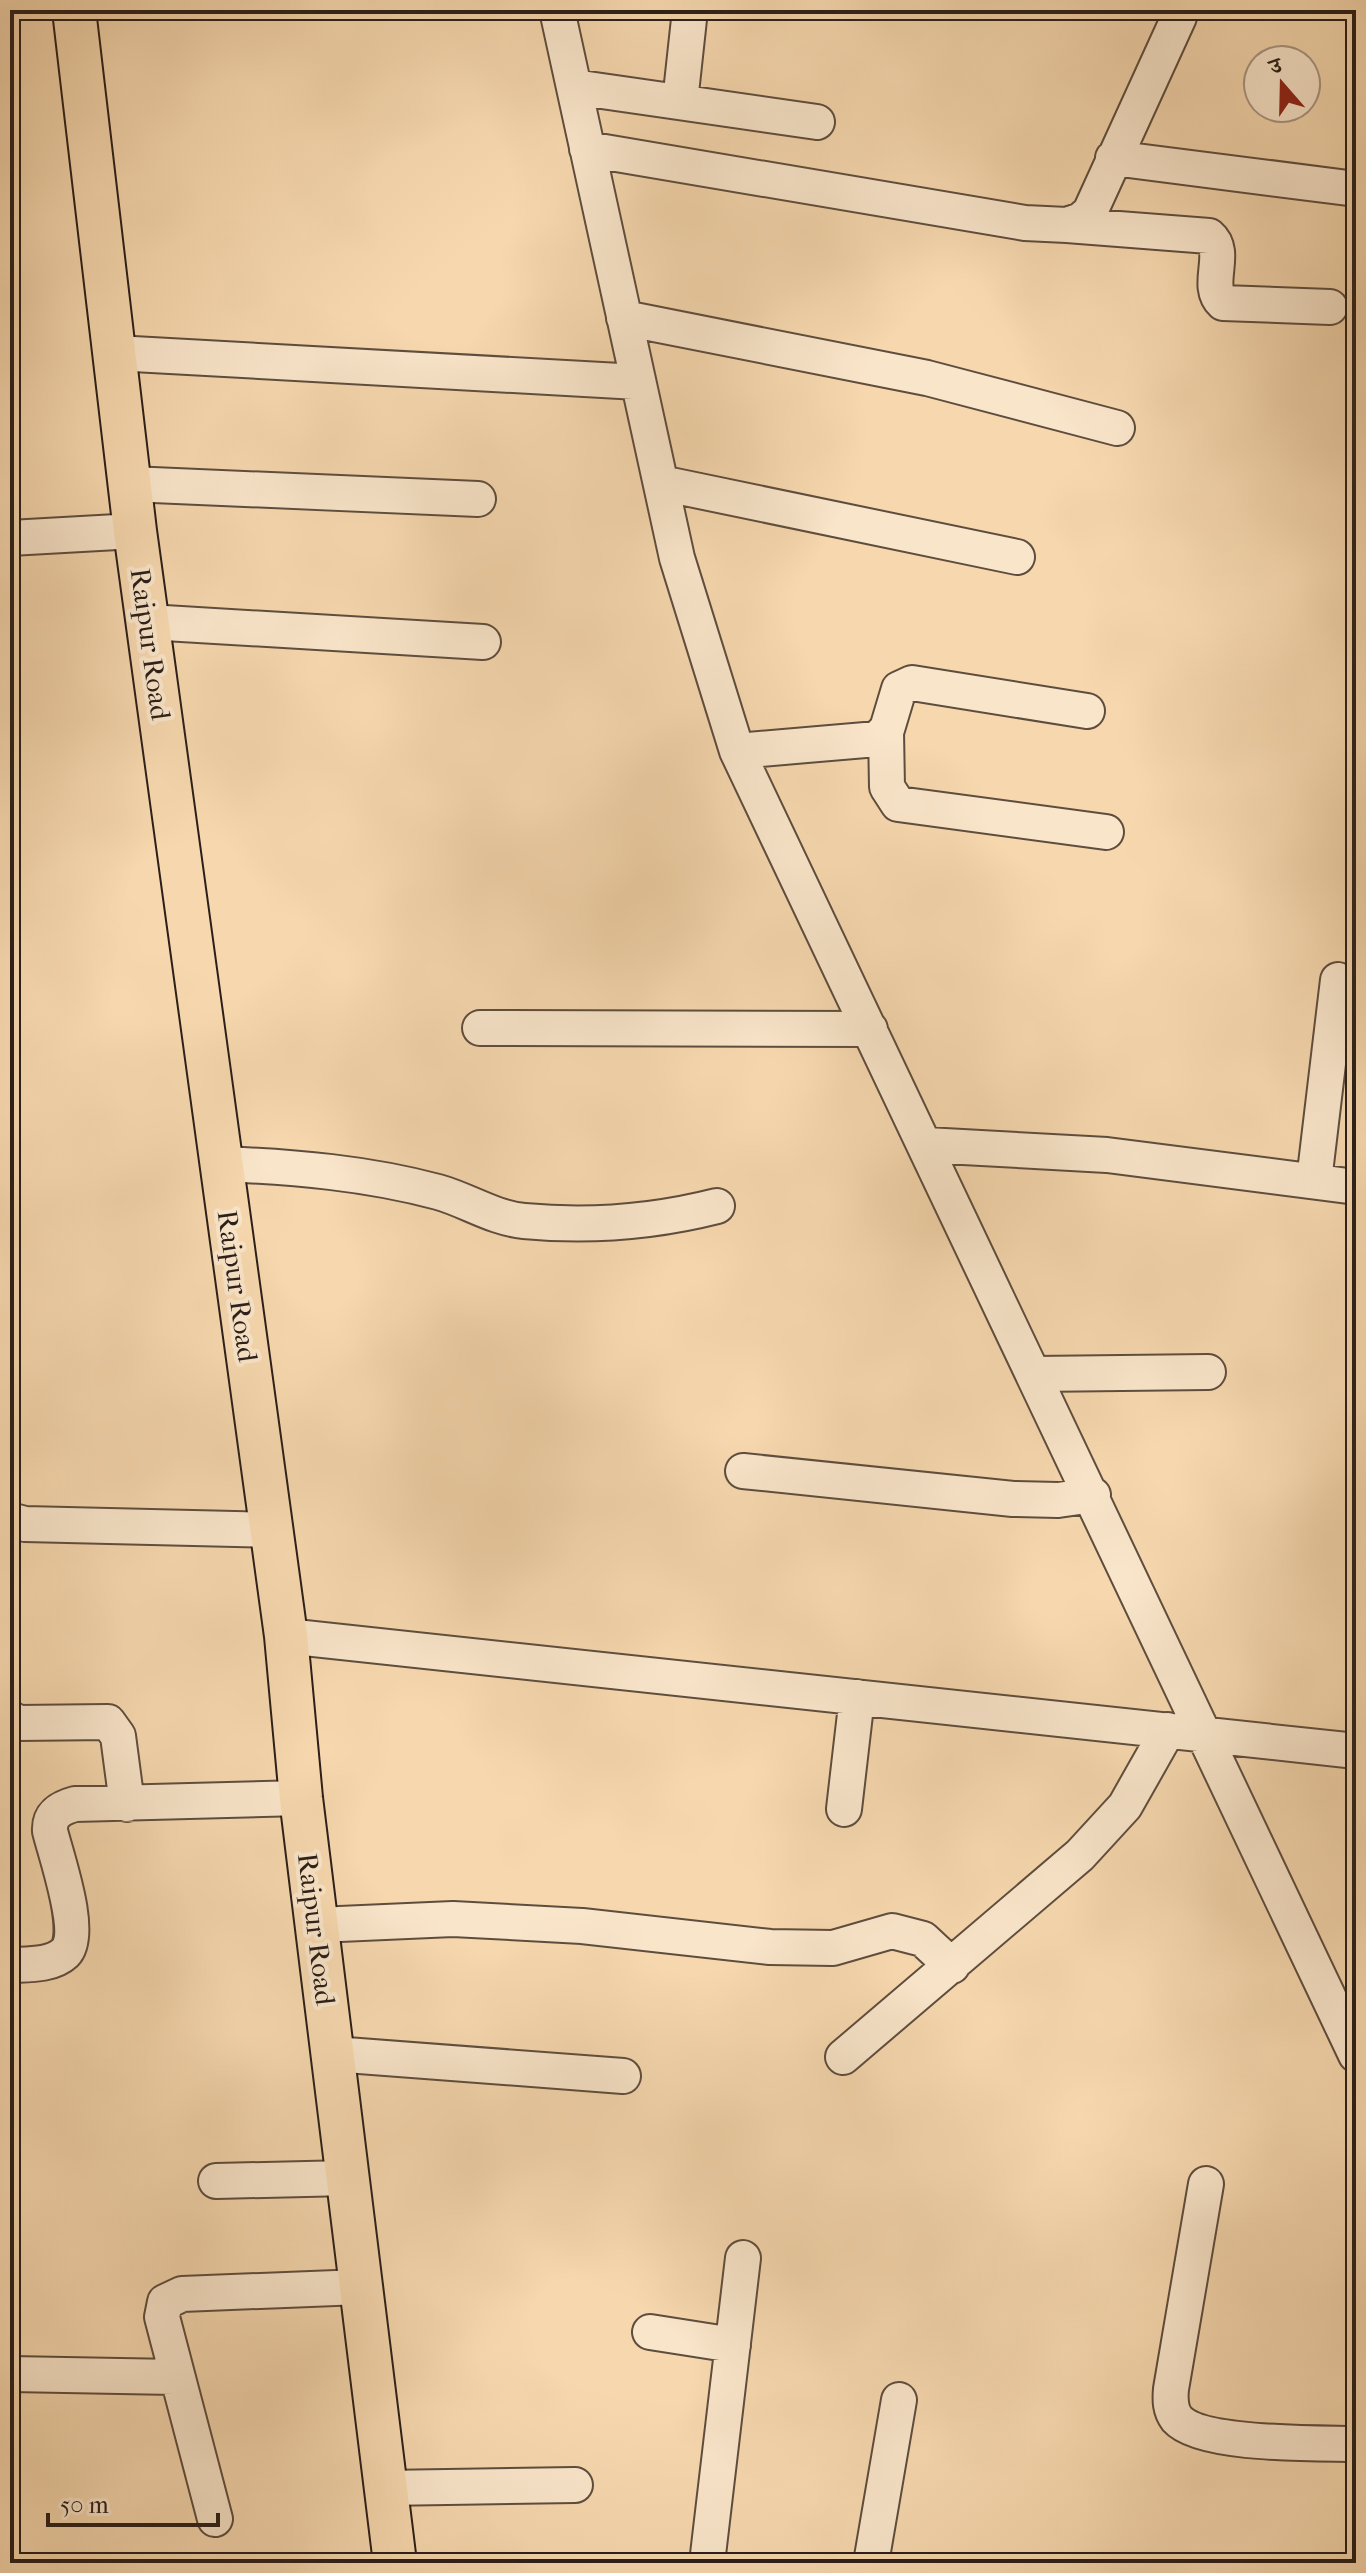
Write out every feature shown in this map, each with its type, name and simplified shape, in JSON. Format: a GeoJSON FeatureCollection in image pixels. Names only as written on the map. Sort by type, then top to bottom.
{"type":"FeatureCollection","features":[{"type":"Feature","properties":{"kind":"main road","name":"Raipur Road"},"geometry":{"type":"LineString","coordinates":[[74,10],[135,531],[286,1636],[301,1798],[395,2563]]}},
{"type":"Feature","properties":{"kind":"street"},"geometry":{"type":"LineString","coordinates":[[680,102],[690,10]]}},
{"type":"Feature","properties":{"kind":"street"},"geometry":{"type":"LineString","coordinates":[[553,11],[574,87],[677,558],[737,751],[1207,1734],[1356,2055]]}},
{"type":"Feature","properties":{"kind":"street"},"geometry":{"type":"LineString","coordinates":[[1067,225],[1081,220],[1090,212],[1179,17]]}},
{"type":"Feature","properties":{"kind":"street"},"geometry":{"type":"LineString","coordinates":[[574,87],[817,122]]}},
{"type":"Feature","properties":{"kind":"street"},"geometry":{"type":"LineString","coordinates":[[587,149],[1025,223],[1209,236],[1217,251],[1215,289],[1223,303],[1330,307]]}},
{"type":"Feature","properties":{"kind":"street"},"geometry":{"type":"LineString","coordinates":[[1113,158],[1356,189]]}},
{"type":"Feature","properties":{"kind":"street"},"geometry":{"type":"LineString","coordinates":[[624,318],[927,378],[1117,428]]}},
{"type":"Feature","properties":{"kind":"street"},"geometry":{"type":"LineString","coordinates":[[115,353],[638,382]]}},
{"type":"Feature","properties":{"kind":"street"},"geometry":{"type":"LineString","coordinates":[[661,483],[1017,557]]}},
{"type":"Feature","properties":{"kind":"street"},"geometry":{"type":"LineString","coordinates":[[130,484],[478,499]]}},
{"type":"Feature","properties":{"kind":"street"},"geometry":{"type":"LineString","coordinates":[[10,538],[135,531]]}},
{"type":"Feature","properties":{"kind":"street"},"geometry":{"type":"LineString","coordinates":[[148,622],[483,642]]}},
{"type":"Feature","properties":{"kind":"street"},"geometry":{"type":"LineString","coordinates":[[1087,711],[912,683],[899,689],[886,732],[887,787],[898,804],[1106,832]]}},
{"type":"Feature","properties":{"kind":"street"},"geometry":{"type":"LineString","coordinates":[[737,751],[866,741],[886,732]]}},
{"type":"Feature","properties":{"kind":"street"},"geometry":{"type":"LineString","coordinates":[[1314,1181],[1338,980]]}},
{"type":"Feature","properties":{"kind":"street"},"geometry":{"type":"LineString","coordinates":[[480,1028],[870,1029]]}},
{"type":"Feature","properties":{"kind":"street"},"geometry":{"type":"LineString","coordinates":[[926,1145],[1107,1155],[1356,1187]]}},
{"type":"Feature","properties":{"kind":"street"},"geometry":{"type":"LineString","coordinates":[[222,1164],[328,1170],[439,1192],[507,1218],[524,1221],[654,1220],[717,1206]]}},
{"type":"Feature","properties":{"kind":"street"},"geometry":{"type":"LineString","coordinates":[[1035,1374],[1208,1372]]}},
{"type":"Feature","properties":{"kind":"street"},"geometry":{"type":"LineString","coordinates":[[743,1471],[1013,1499],[1058,1500],[1093,1495]]}},
{"type":"Feature","properties":{"kind":"street"},"geometry":{"type":"LineString","coordinates":[[10,1520],[25,1524],[272,1530]]}},
{"type":"Feature","properties":{"kind":"street"},"geometry":{"type":"LineString","coordinates":[[286,1636],[1356,1751]]}},
{"type":"Feature","properties":{"kind":"street"},"geometry":{"type":"LineString","coordinates":[[844,1809],[857,1697]]}},
{"type":"Feature","properties":{"kind":"street"},"geometry":{"type":"LineString","coordinates":[[10,1718],[18,1723],[108,1722],[118,1736],[127,1804]]}},
{"type":"Feature","properties":{"kind":"street"},"geometry":{"type":"LineString","coordinates":[[843,2057],[952,1966],[1110,1825],[1134,1793],[1168,1730]]}},
{"type":"Feature","properties":{"kind":"street"},"geometry":{"type":"LineString","coordinates":[[10,1965],[42,1963],[65,1953],[70,1945],[72,1921],[50,1831],[53,1816],[75,1804],[301,1798]]}},
{"type":"Feature","properties":{"kind":"street"},"geometry":{"type":"LineString","coordinates":[[317,1925],[453,1919],[582,1926],[770,1947],[833,1948],[892,1931],[923,1939],[952,1966]]}},
{"type":"Feature","properties":{"kind":"street"},"geometry":{"type":"LineString","coordinates":[[333,2054],[623,2076]]}},
{"type":"Feature","properties":{"kind":"street"},"geometry":{"type":"LineString","coordinates":[[216,2181],[348,2178]]}},
{"type":"Feature","properties":{"kind":"street"},"geometry":{"type":"LineString","coordinates":[[1206,2184],[1171,2389],[1174,2416],[1184,2426],[1203,2433],[1254,2441],[1356,2444]]}},
{"type":"Feature","properties":{"kind":"street"},"geometry":{"type":"LineString","coordinates":[[707,2563],[743,2258]]}},
{"type":"Feature","properties":{"kind":"street"},"geometry":{"type":"LineString","coordinates":[[215,2519],[175,2377],[162,2308],[170,2297],[361,2287]]}},
{"type":"Feature","properties":{"kind":"street"},"geometry":{"type":"LineString","coordinates":[[650,2332],[733,2345]]}},
{"type":"Feature","properties":{"kind":"street"},"geometry":{"type":"LineString","coordinates":[[10,2374],[175,2377]]}},
{"type":"Feature","properties":{"kind":"street"},"geometry":{"type":"LineString","coordinates":[[871,2563],[899,2400]]}},
{"type":"Feature","properties":{"kind":"street"},"geometry":{"type":"LineString","coordinates":[[384,2488],[575,2485]]}}]}
